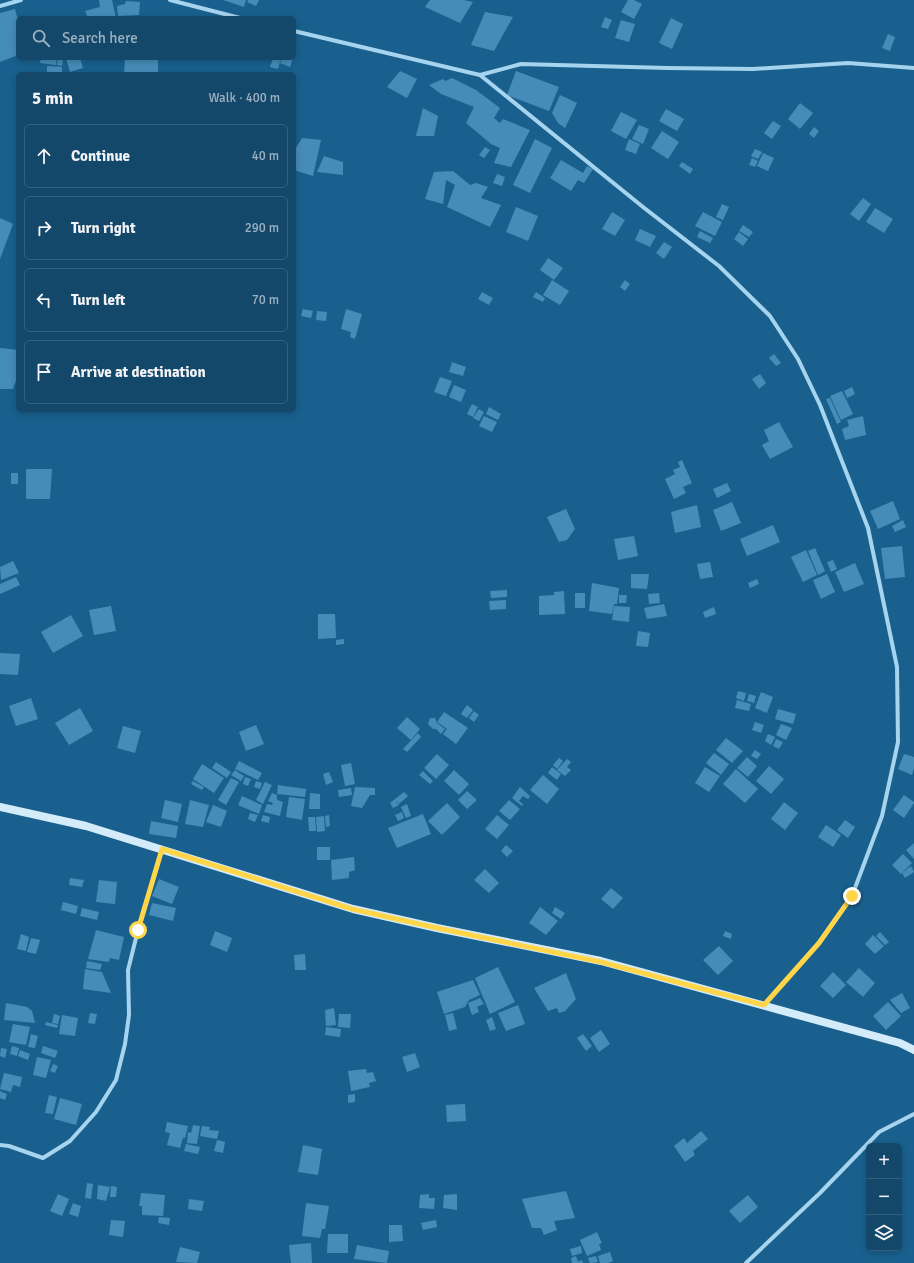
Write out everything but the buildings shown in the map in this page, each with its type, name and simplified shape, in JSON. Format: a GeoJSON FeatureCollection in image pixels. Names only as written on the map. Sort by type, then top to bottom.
{"type":"FeatureCollection","features":[{"type":"Feature","properties":{"kind":"street"},"geometry":{"type":"LineString","coordinates":[[0,6],[21,0]]}},
{"type":"Feature","properties":{"kind":"street"},"geometry":{"type":"LineString","coordinates":[[170,0],[232,16]]}},
{"type":"Feature","properties":{"kind":"street"},"geometry":{"type":"LineString","coordinates":[[296,31],[480,75],[643,207],[719,266],[770,316],[798,359],[820,405],[868,528],[897,667],[898,742],[882,816],[852,896],[819,943],[764,1005]]}},
{"type":"Feature","properties":{"kind":"street"},"geometry":{"type":"LineString","coordinates":[[480,75],[521,64],[753,69],[848,63],[914,68]]}},
{"type":"Feature","properties":{"kind":"street"},"geometry":{"type":"LineString","coordinates":[[0,807],[86,826],[352,909],[601,962],[900,1043],[914,1050]]}},
{"type":"Feature","properties":{"kind":"street"},"geometry":{"type":"LineString","coordinates":[[0,1145],[9,1146],[43,1158],[70,1141],[96,1112],[116,1080],[125,1044],[129,1015],[128,970],[162,849]]}},
{"type":"Feature","properties":{"kind":"street"},"geometry":{"type":"LineString","coordinates":[[746,1263],[820,1194],[879,1132],[914,1114]]}},
{"type":"Feature","properties":{"kind":"route"},"geometry":{"type":"LineString","coordinates":[[138,930],[162,849],[352,909],[601,962],[764,1005],[819,943],[852,896]]}}]}
